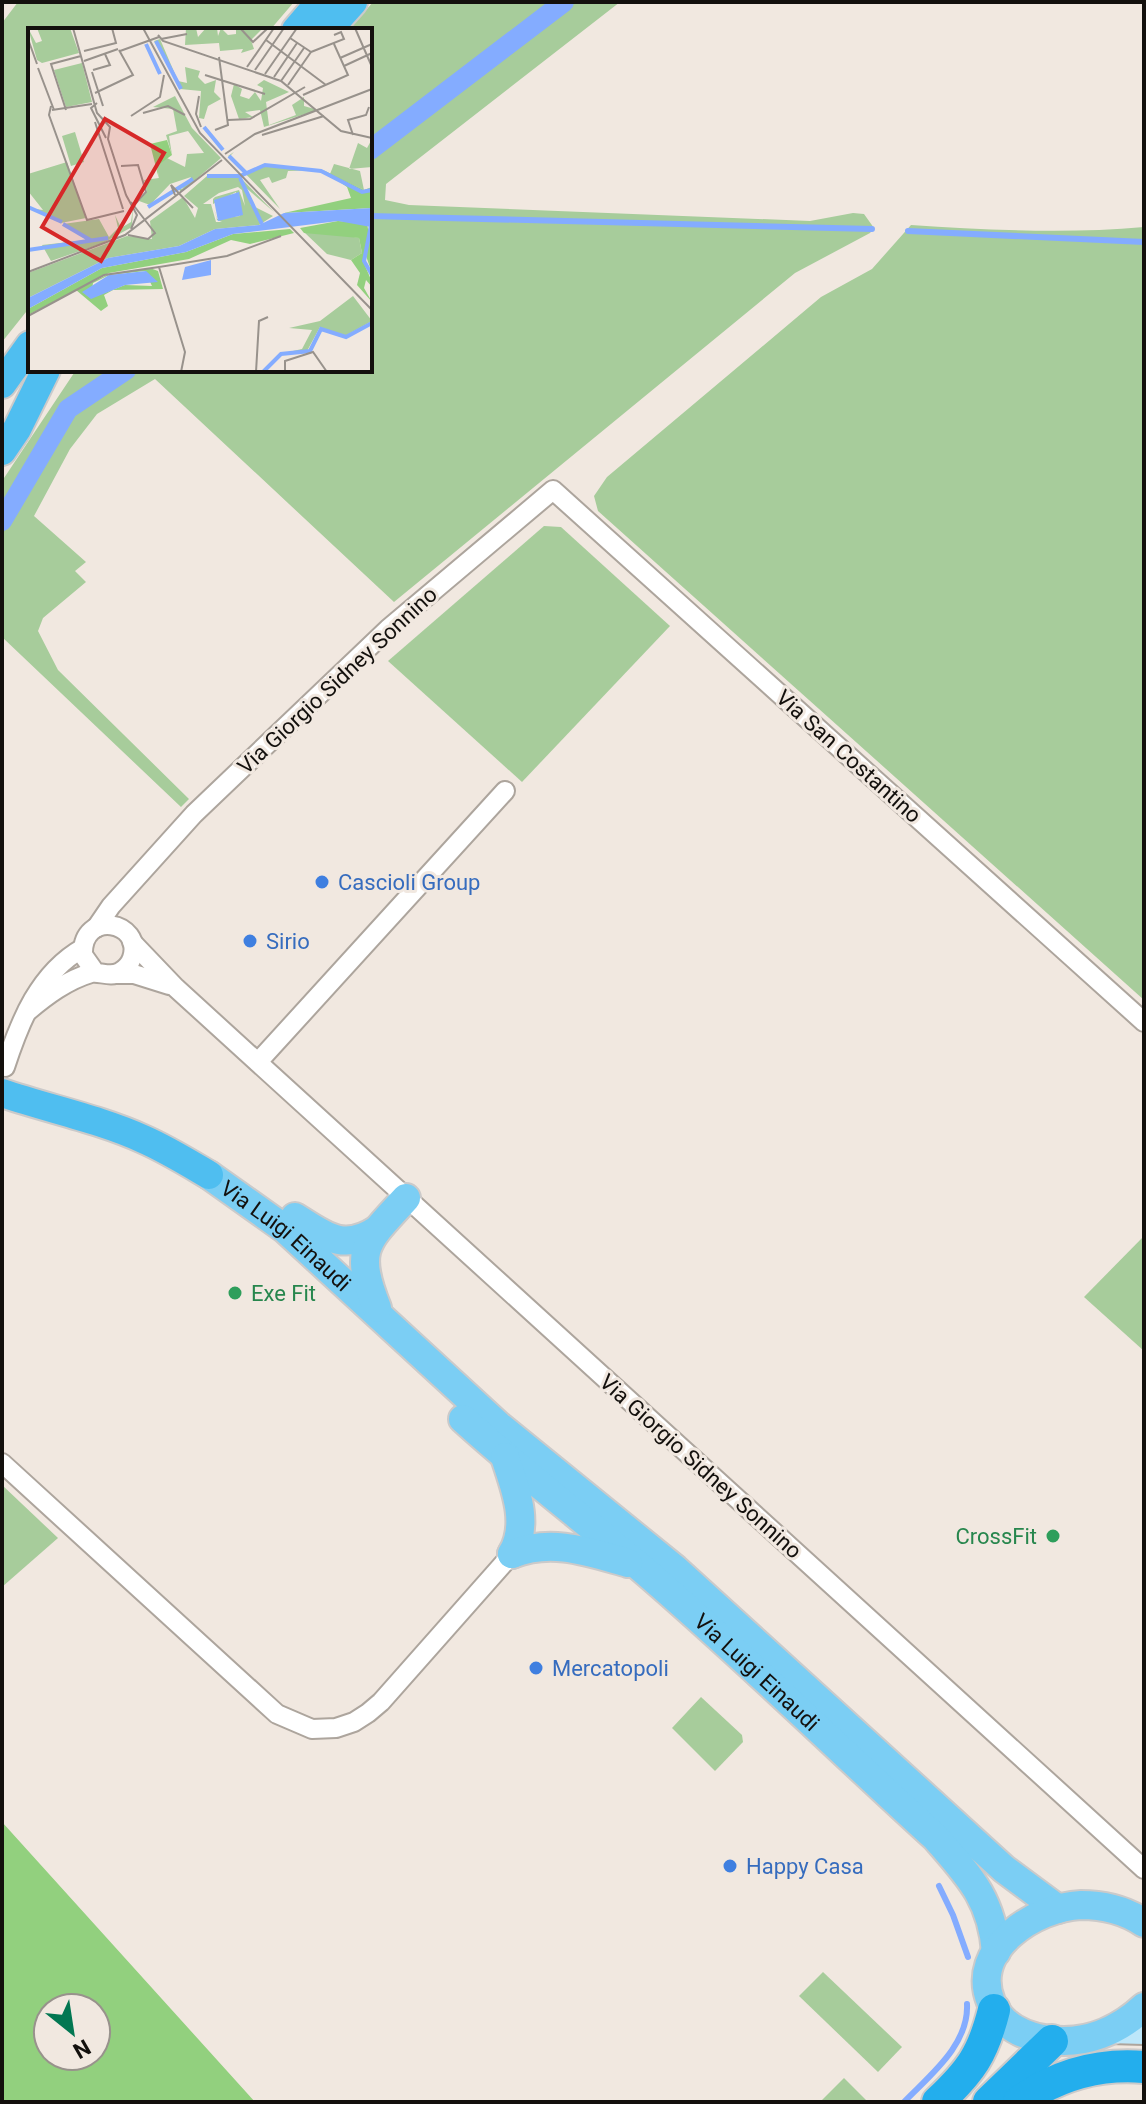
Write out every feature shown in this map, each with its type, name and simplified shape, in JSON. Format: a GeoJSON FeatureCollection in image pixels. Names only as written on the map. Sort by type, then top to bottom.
{"type":"FeatureCollection","features":[{"type":"Feature","properties":{"kind":"highway"},"geometry":{"type":"LineString","coordinates":[[298,28],[320,2]]}},
{"type":"Feature","properties":{"kind":"highway"},"geometry":{"type":"LineString","coordinates":[[330,28],[353,2]]}},
{"type":"Feature","properties":{"kind":"highway"},"geometry":{"type":"LineString","coordinates":[[2,373],[28,346]]}},
{"type":"Feature","properties":{"kind":"highway"},"geometry":{"type":"LineString","coordinates":[[2,384],[28,347]]}},
{"type":"Feature","properties":{"kind":"highway"},"geometry":{"type":"LineString","coordinates":[[2,423],[42,372]]}},
{"type":"Feature","properties":{"kind":"highway"},"geometry":{"type":"LineString","coordinates":[[2,451],[17,429],[43,372]]}},
{"type":"Feature","properties":{"kind":"highway"},"geometry":{"type":"LineString","coordinates":[[3,1082],[56,1112]]}},
{"type":"Feature","properties":{"kind":"highway"},"geometry":{"type":"LineString","coordinates":[[2,1107],[56,1112],[106,1124],[144,1139],[209,1175]]}},
{"type":"Feature","properties":{"kind":"highway"},"geometry":{"type":"LineString","coordinates":[[938,2102],[971,2067],[986,2041],[994,2010]]}},
{"type":"Feature","properties":{"kind":"highway"},"geometry":{"type":"LineString","coordinates":[[989,2102],[1052,2041]]}},
{"type":"Feature","properties":{"kind":"highway"},"geometry":{"type":"LineString","coordinates":[[1019,2102],[1057,2079],[1090,2068],[1120,2065],[1144,2067]]}},
{"type":"Feature","properties":{"kind":"main road","name":"Via Luigi Einaudi"},"geometry":{"type":"LineString","coordinates":[[209,1175],[285,1229],[499,1426],[675,1569],[1004,1869],[1058,1909]]}},
{"type":"Feature","properties":{"kind":"main road","name":"Via Luigi Einaudi"},"geometry":{"type":"LineString","coordinates":[[209,1175],[505,1457],[640,1566],[936,1838],[967,1873],[983,1898],[994,1926],[996,1952],[986,1980],[994,2010]]}},
{"type":"Feature","properties":{"kind":"main road"},"geometry":{"type":"LineString","coordinates":[[237,1192],[292,1215],[334,1240],[358,1239],[377,1230]]}},
{"type":"Feature","properties":{"kind":"main road"},"geometry":{"type":"LineString","coordinates":[[381,1316],[364,1269],[368,1244],[406,1198]]}},
{"type":"Feature","properties":{"kind":"main road"},"geometry":{"type":"LineString","coordinates":[[505,1457],[521,1526],[512,1554]]}},
{"type":"Feature","properties":{"kind":"main road"},"geometry":{"type":"LineString","coordinates":[[512,1554],[529,1548],[559,1546],[640,1566]]}},
{"type":"Feature","properties":{"kind":"main road"},"geometry":{"type":"LineString","coordinates":[[996,1952],[1006,1938],[1022,1925],[1058,1909],[1098,1905],[1117,1909],[1144,1923]]}},
{"type":"Feature","properties":{"kind":"main road"},"geometry":{"type":"LineString","coordinates":[[994,2010],[1016,2030],[1052,2041],[1091,2038],[1110,2031],[1144,2007]]}},
{"type":"Feature","properties":{"kind":"main road"},"geometry":{"type":"LineString","coordinates":[[1110,2031],[1144,2032]]}},
{"type":"Feature","properties":{"kind":"street","name":"Via Giorgio Sidney Sonnino"},"geometry":{"type":"LineString","coordinates":[[3,1082],[28,1011],[52,970],[83,948],[89,933],[111,906],[194,814],[388,629],[553,490]]}},
{"type":"Feature","properties":{"kind":"street","name":"Via San Costantino"},"geometry":{"type":"LineString","coordinates":[[553,490],[1144,1022]]}},
{"type":"Feature","properties":{"kind":"street"},"geometry":{"type":"LineString","coordinates":[[258,1062],[505,791]]}},
{"type":"Feature","properties":{"kind":"street","name":"Via Giorgio Sidney Sonnino"},"geometry":{"type":"LineString","coordinates":[[117,974],[124,970],[132,957],[128,936],[134,882]]}},
{"type":"Feature","properties":{"kind":"street"},"geometry":{"type":"LineString","coordinates":[[96,928],[110,925],[128,936]]}},
{"type":"Feature","properties":{"kind":"street","name":"Via Giorgio Sidney Sonnino"},"geometry":{"type":"LineString","coordinates":[[128,936],[176,988],[1144,1869]]}},
{"type":"Feature","properties":{"kind":"street"},"geometry":{"type":"LineString","coordinates":[[83,948],[85,962],[95,972]]}},
{"type":"Feature","properties":{"kind":"street","name":"Via Giorgio Sidney Sonnino"},"geometry":{"type":"LineString","coordinates":[[28,1011],[61,987],[95,972],[151,977],[176,988]]}},
{"type":"Feature","properties":{"kind":"street"},"geometry":{"type":"LineString","coordinates":[[2,1463],[277,1714],[312,1729],[336,1728],[354,1722],[381,1702],[512,1554]]}},
{"type":"Feature","properties":{"kind":"green space"},"geometry":{"type":"Polygon","coordinates":[[[18,2],[294,2],[272,28],[28,28],[28,310],[2,342],[2,23],[18,2]]]}},
{"type":"Feature","properties":{"kind":"green space"},"geometry":{"type":"Polygon","coordinates":[[[373,2],[620,2],[386,184],[385,200],[409,205],[810,221],[853,213],[864,214],[874,228],[795,273],[394,602],[155,379],[97,414],[70,449],[34,516],[86,562],[75,571],[86,582],[43,618],[38,631],[58,670],[189,799],[181,807],[2,637],[2,481],[75,372],[372,372],[372,28],[351,28],[373,2]]]}},
{"type":"Feature","properties":{"kind":"green space"},"geometry":{"type":"Polygon","coordinates":[[[911,225],[1057,231],[1144,227],[1144,1000],[598,511],[594,496],[607,477],[821,297],[872,269],[911,225]]]}},
{"type":"Feature","properties":{"kind":"green space"},"geometry":{"type":"Polygon","coordinates":[[[544,526],[561,527],[670,626],[522,782],[388,661],[544,526]]]}},
{"type":"Feature","properties":{"kind":"green space"},"geometry":{"type":"Polygon","coordinates":[[[1144,1236],[1144,1351],[1084,1297],[1144,1236]]]}},
{"type":"Feature","properties":{"kind":"green space"},"geometry":{"type":"Polygon","coordinates":[[[2,1485],[58,1538],[2,1587],[2,1485]]]}},
{"type":"Feature","properties":{"kind":"green space"},"geometry":{"type":"Polygon","coordinates":[[[701,1697],[742,1735],[743,1742],[715,1771],[672,1728],[701,1697]]]}},
{"type":"Feature","properties":{"kind":"green space"},"geometry":{"type":"Polygon","coordinates":[[[2,1822],[255,2102],[2,2102],[2,1822]]]}},
{"type":"Feature","properties":{"kind":"green space"},"geometry":{"type":"Polygon","coordinates":[[[823,1972],[902,2047],[878,2072],[799,1996],[823,1972]]]}},
{"type":"Feature","properties":{"kind":"green space"},"geometry":{"type":"Polygon","coordinates":[[[844,2078],[867,2101],[820,2102],[844,2078]]]}},
{"type":"Feature","properties":{"kind":"waterway"},"geometry":{"type":"LineString","coordinates":[[372,148],[564,2]]}},
{"type":"Feature","properties":{"kind":"waterway"},"geometry":{"type":"LineString","coordinates":[[372,216],[872,229]]}},
{"type":"Feature","properties":{"kind":"waterway"},"geometry":{"type":"LineString","coordinates":[[908,231],[1144,242]]}},
{"type":"Feature","properties":{"kind":"waterway"},"geometry":{"type":"LineString","coordinates":[[2,521],[68,409],[123,372]]}},
{"type":"Feature","properties":{"kind":"waterway"},"geometry":{"type":"LineString","coordinates":[[939,1886],[968,1957]]}},
{"type":"Feature","properties":{"kind":"waterway"},"geometry":{"type":"LineString","coordinates":[[904,2102],[955,2046],[962,2033],[967,2004]]}},
{"type":"Feature","properties":{"kind":"place","name":"Cascioli Group"},"geometry":{"type":"Point","coordinates":[322,882]}},
{"type":"Feature","properties":{"kind":"place","name":"Sirio"},"geometry":{"type":"Point","coordinates":[250,941]}},
{"type":"Feature","properties":{"kind":"place","name":"Exe Fit"},"geometry":{"type":"Point","coordinates":[235,1293]}},
{"type":"Feature","properties":{"kind":"place","name":"CrossFit"},"geometry":{"type":"Point","coordinates":[1053,1536]}},
{"type":"Feature","properties":{"kind":"place","name":"Mercatopoli"},"geometry":{"type":"Point","coordinates":[536,1668]}},
{"type":"Feature","properties":{"kind":"place","name":"Happy Casa"},"geometry":{"type":"Point","coordinates":[730,1866]}}]}
